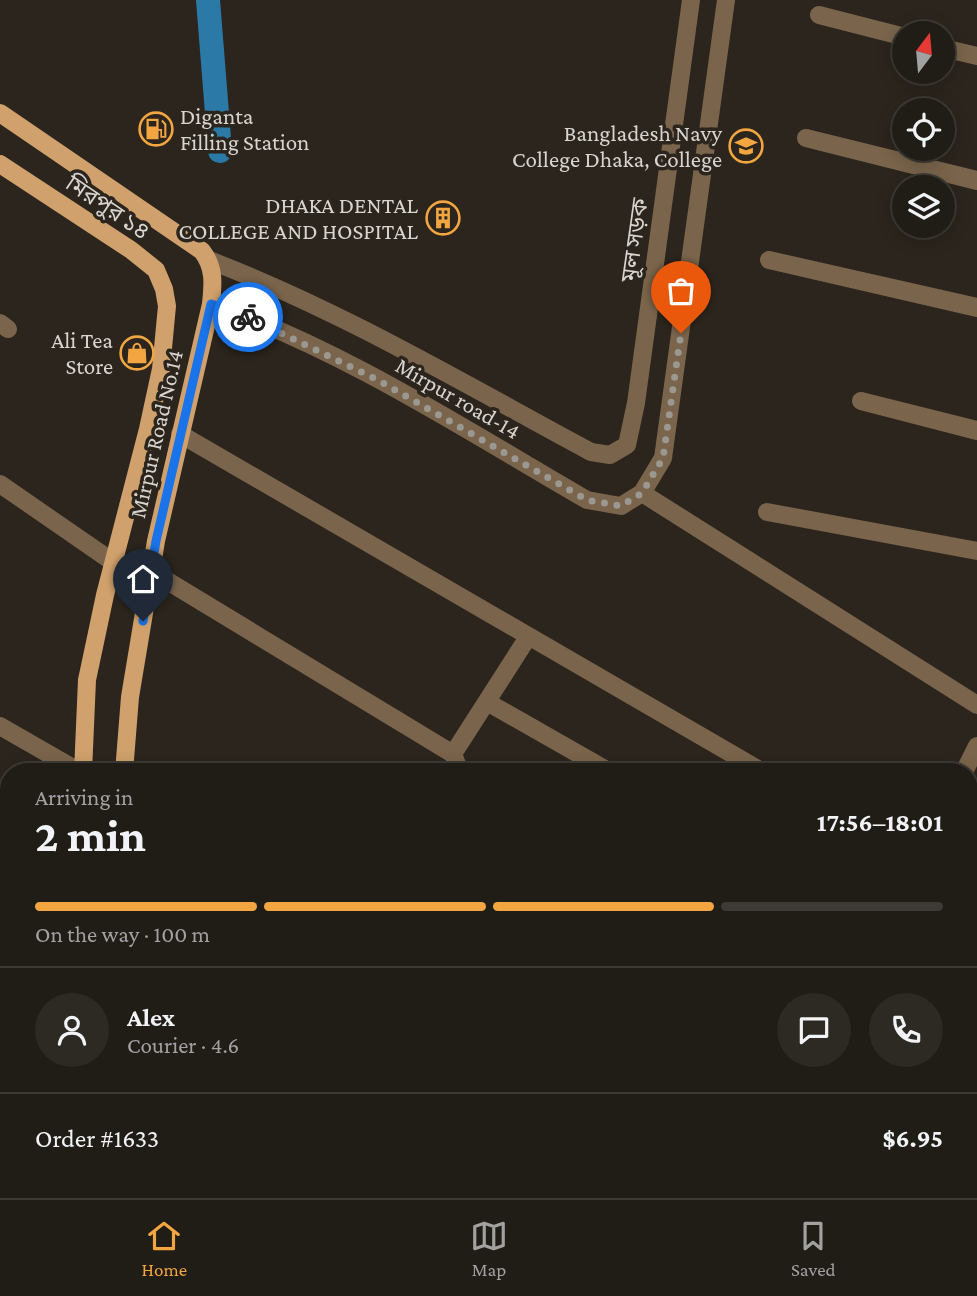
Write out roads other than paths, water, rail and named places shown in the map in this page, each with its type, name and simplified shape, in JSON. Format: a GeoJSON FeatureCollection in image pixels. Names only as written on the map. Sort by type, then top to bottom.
{"type":"FeatureCollection","features":[{"type":"Feature","properties":{"kind":"main road","name":"Mirpur road-14"},"geometry":{"type":"LineString","coordinates":[[0,113],[202,251],[211,267]]}},
{"type":"Feature","properties":{"kind":"main road","name":"মিরপুর ১৪"},"geometry":{"type":"LineString","coordinates":[[0,164],[131,250],[156,270],[167,306]]}},
{"type":"Feature","properties":{"kind":"main road","name":"Mirpur Road No.14"},"geometry":{"type":"LineString","coordinates":[[125,763],[130,696],[151,571],[211,304],[211,267]]}},
{"type":"Feature","properties":{"kind":"main road","name":"Mirpur Road No.14"},"geometry":{"type":"LineString","coordinates":[[82,763],[87,680],[113,562],[149,429],[162,369],[167,306]]}},
{"type":"Feature","properties":{"kind":"street","name":"মূল সড়ক"},"geometry":{"type":"LineString","coordinates":[[627,445],[636,403],[691,0]]}},
{"type":"Feature","properties":{"kind":"street"},"geometry":{"type":"LineString","coordinates":[[726,0],[663,458],[642,493],[977,705]]}},
{"type":"Feature","properties":{"kind":"street"},"geometry":{"type":"LineString","coordinates":[[819,15],[892,34]]}},
{"type":"Feature","properties":{"kind":"street"},"geometry":{"type":"LineString","coordinates":[[956,51],[977,57]]}},
{"type":"Feature","properties":{"kind":"street"},"geometry":{"type":"LineString","coordinates":[[839,146],[977,180]]}},
{"type":"Feature","properties":{"kind":"street"},"geometry":{"type":"LineString","coordinates":[[769,260],[977,307]]}},
{"type":"Feature","properties":{"kind":"street","name":"Mirpur road-14"},"geometry":{"type":"LineString","coordinates":[[211,267],[259,279],[591,452],[610,455],[627,445]]}},
{"type":"Feature","properties":{"kind":"street","name":"Mirpur road-14"},"geometry":{"type":"LineString","coordinates":[[211,304],[265,324],[376,379],[587,500],[621,506],[642,493]]}},
{"type":"Feature","properties":{"kind":"street"},"geometry":{"type":"LineString","coordinates":[[867,402],[977,431]]}},
{"type":"Feature","properties":{"kind":"street"},"geometry":{"type":"LineString","coordinates":[[180,434],[747,763]]}},
{"type":"Feature","properties":{"kind":"street"},"geometry":{"type":"LineString","coordinates":[[0,484],[113,562]]}},
{"type":"Feature","properties":{"kind":"street"},"geometry":{"type":"LineString","coordinates":[[767,512],[977,551]]}},
{"type":"Feature","properties":{"kind":"street"},"geometry":{"type":"LineString","coordinates":[[151,571],[453,754],[456,763]]}},
{"type":"Feature","properties":{"kind":"street"},"geometry":{"type":"LineString","coordinates":[[453,754],[528,637]]}},
{"type":"Feature","properties":{"kind":"street"},"geometry":{"type":"LineString","coordinates":[[487,702],[594,763]]}},
{"type":"Feature","properties":{"kind":"street"},"geometry":{"type":"LineString","coordinates":[[0,726],[65,763]]}},
{"type":"Feature","properties":{"kind":"street"},"geometry":{"type":"LineString","coordinates":[[968,763],[977,746]]}},
{"type":"Feature","properties":{"kind":"waterway"},"geometry":{"type":"LineString","coordinates":[[208,0],[220,151]]}},
{"type":"Feature","properties":{"kind":"place","name":"Diganta Filling Station"},"geometry":{"type":"Point","coordinates":[156,129]}},
{"type":"Feature","properties":{"kind":"place","name":"Bangladesh Navy College Dhaka, College"},"geometry":{"type":"Point","coordinates":[746,146]}},
{"type":"Feature","properties":{"kind":"place","name":"DHAKA DENTAL COLLEGE AND HOSPITAL"},"geometry":{"type":"Point","coordinates":[443,218]}},
{"type":"Feature","properties":{"kind":"place","name":"Ali Tea Store"},"geometry":{"type":"Point","coordinates":[137,353]}}]}
